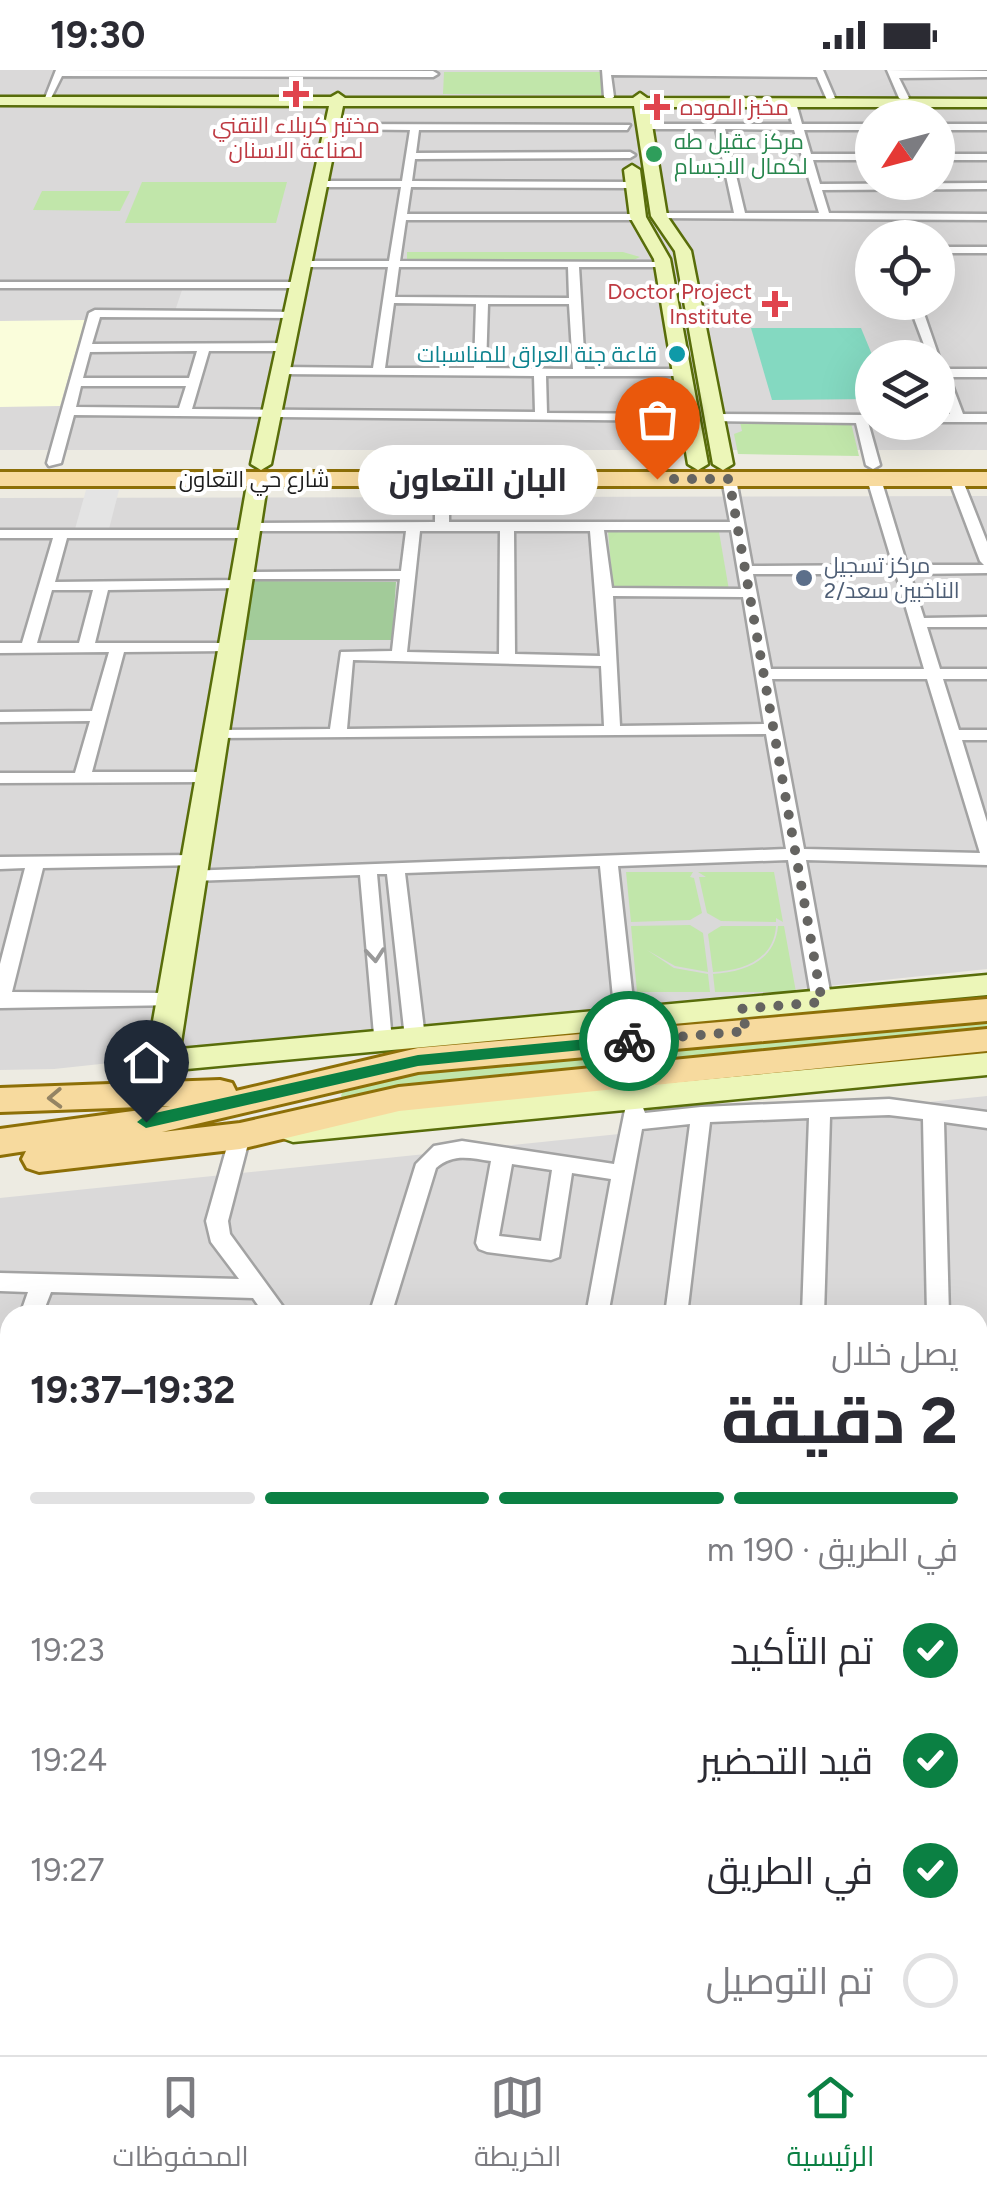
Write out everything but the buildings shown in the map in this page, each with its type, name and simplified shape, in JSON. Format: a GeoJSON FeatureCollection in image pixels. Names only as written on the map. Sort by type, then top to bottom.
{"type":"FeatureCollection","features":[{"type":"Feature","properties":{"kind":"main road"},"geometry":{"type":"LineString","coordinates":[[0,98],[924,100]]}},
{"type":"Feature","properties":{"kind":"main road"},"geometry":{"type":"LineString","coordinates":[[0,98],[855,102]]}},
{"type":"Feature","properties":{"kind":"main road"},"geometry":{"type":"LineString","coordinates":[[155,1092],[249,530],[338,99]]}},
{"type":"Feature","properties":{"kind":"main road"},"geometry":{"type":"LineString","coordinates":[[628,99],[659,216],[684,250],[726,472]]}},
{"type":"Feature","properties":{"kind":"main road"},"geometry":{"type":"LineString","coordinates":[[955,101],[986,104]]}},
{"type":"Feature","properties":{"kind":"main road"},"geometry":{"type":"LineString","coordinates":[[636,137],[634,185],[638,217],[661,258],[698,464]]}},
{"type":"Feature","properties":{"kind":"main road"},"geometry":{"type":"LineString","coordinates":[[677,347],[701,348]]}},
{"type":"Feature","properties":{"kind":"main road","name":"شارع حي التعاون"},"geometry":{"type":"LineString","coordinates":[[0,463],[54,464],[91,471]]}},
{"type":"Feature","properties":{"kind":"main road","name":"شارع حي التعاون"},"geometry":{"type":"LineString","coordinates":[[0,479],[91,471],[698,464],[726,472]]}},
{"type":"Feature","properties":{"kind":"main road","name":"شارع حي التعاون"},"geometry":{"type":"LineString","coordinates":[[260,471],[442,479],[874,472],[987,465]]}},
{"type":"Feature","properties":{"kind":"main road","name":"شارع حي التعاون"},"geometry":{"type":"LineString","coordinates":[[874,472],[987,479]]}},
{"type":"Feature","properties":{"kind":"main road"},"geometry":{"type":"LineString","coordinates":[[0,1100],[293,1088],[447,1057],[744,1020],[822,1002],[987,986]]}},
{"type":"Feature","properties":{"kind":"main road"},"geometry":{"type":"LineString","coordinates":[[0,1129],[382,1041],[625,1018],[744,1020],[987,1010]]}},
{"type":"Feature","properties":{"kind":"main road"},"geometry":{"type":"LineString","coordinates":[[0,1163],[434,1117],[634,1110],[754,1075],[987,1040]]}},
{"type":"Feature","properties":{"kind":"main road"},"geometry":{"type":"LineString","coordinates":[[240,1136],[399,1099],[513,1086],[987,1064]]}},
{"type":"Feature","properties":{"kind":"main road"},"geometry":{"type":"LineString","coordinates":[[348,1110],[338,1100],[338,1087],[356,1074]]}},
{"type":"Feature","properties":{"kind":"main road"},"geometry":{"type":"LineString","coordinates":[[434,1117],[513,1086]]}},
{"type":"Feature","properties":{"kind":"main road"},"geometry":{"type":"LineString","coordinates":[[293,1088],[308,1094],[314,1107],[311,1114],[296,1123]]}},
{"type":"Feature","properties":{"kind":"main road"},"geometry":{"type":"LineString","coordinates":[[0,1142],[155,1092]]}},
{"type":"Feature","properties":{"kind":"street"},"geometry":{"type":"LineString","coordinates":[[607,71],[820,72],[830,98]]}},
{"type":"Feature","properties":{"kind":"street"},"geometry":{"type":"LineString","coordinates":[[607,71],[628,99]]}},
{"type":"Feature","properties":{"kind":"street"},"geometry":{"type":"LineString","coordinates":[[48,96],[60,72],[434,72],[434,97]]}},
{"type":"Feature","properties":{"kind":"street"},"geometry":{"type":"LineString","coordinates":[[904,98],[892,72],[987,74]]}},
{"type":"Feature","properties":{"kind":"street"},"geometry":{"type":"LineString","coordinates":[[234,96],[243,73]]}},
{"type":"Feature","properties":{"kind":"street"},"geometry":{"type":"LineString","coordinates":[[487,102],[489,128]]}},
{"type":"Feature","properties":{"kind":"street"},"geometry":{"type":"LineString","coordinates":[[790,103],[825,216]]}},
{"type":"Feature","properties":{"kind":"street"},"geometry":{"type":"LineString","coordinates":[[332,127],[489,128],[636,137]]}},
{"type":"Feature","properties":{"kind":"street"},"geometry":{"type":"LineString","coordinates":[[720,127],[740,216]]}},
{"type":"Feature","properties":{"kind":"street"},"geometry":{"type":"LineString","coordinates":[[411,156],[720,127],[855,127]]}},
{"type":"Feature","properties":{"kind":"street"},"geometry":{"type":"LineString","coordinates":[[955,127],[987,127]]}},
{"type":"Feature","properties":{"kind":"street"},"geometry":{"type":"LineString","coordinates":[[378,372],[415,128]]}},
{"type":"Feature","properties":{"kind":"street"},"geometry":{"type":"LineString","coordinates":[[808,157],[855,159]]}},
{"type":"Feature","properties":{"kind":"street"},"geometry":{"type":"LineString","coordinates":[[955,157],[987,157]]}},
{"type":"Feature","properties":{"kind":"street"},"geometry":{"type":"LineString","coordinates":[[955,163],[966,186]]}},
{"type":"Feature","properties":{"kind":"street"},"geometry":{"type":"LineString","coordinates":[[320,184],[634,185]]}},
{"type":"Feature","properties":{"kind":"street"},"geometry":{"type":"LineString","coordinates":[[818,187],[855,186]]}},
{"type":"Feature","properties":{"kind":"street"},"geometry":{"type":"LineString","coordinates":[[955,186],[987,186]]}},
{"type":"Feature","properties":{"kind":"street"},"geometry":{"type":"LineString","coordinates":[[402,216],[638,217]]}},
{"type":"Feature","properties":{"kind":"street"},"geometry":{"type":"LineString","coordinates":[[659,216],[825,216],[887,222],[987,217]]}},
{"type":"Feature","properties":{"kind":"street"},"geometry":{"type":"LineString","coordinates":[[396,250],[661,258]]}},
{"type":"Feature","properties":{"kind":"street"},"geometry":{"type":"LineString","coordinates":[[955,251],[985,254]]}},
{"type":"Feature","properties":{"kind":"street"},"geometry":{"type":"LineString","coordinates":[[303,264],[573,264],[661,258]]}},
{"type":"Feature","properties":{"kind":"street"},"geometry":{"type":"LineString","coordinates":[[573,264],[580,372]]}},
{"type":"Feature","properties":{"kind":"street"},"geometry":{"type":"LineString","coordinates":[[0,285],[298,285]]}},
{"type":"Feature","properties":{"kind":"street"},"geometry":{"type":"LineString","coordinates":[[389,300],[575,301]]}},
{"type":"Feature","properties":{"kind":"street"},"geometry":{"type":"LineString","coordinates":[[480,372],[482,301]]}},
{"type":"Feature","properties":{"kind":"street"},"geometry":{"type":"LineString","coordinates":[[54,464],[94,313],[292,314]]}},
{"type":"Feature","properties":{"kind":"street"},"geometry":{"type":"LineString","coordinates":[[85,348],[286,347]]}},
{"type":"Feature","properties":{"kind":"street"},"geometry":{"type":"LineString","coordinates":[[185,411],[204,348]]}},
{"type":"Feature","properties":{"kind":"street"},"geometry":{"type":"LineString","coordinates":[[955,367],[987,373]]}},
{"type":"Feature","properties":{"kind":"street"},"geometry":{"type":"LineString","coordinates":[[280,372],[682,373]]}},
{"type":"Feature","properties":{"kind":"street"},"geometry":{"type":"LineString","coordinates":[[540,372],[541,416]]}},
{"type":"Feature","properties":{"kind":"street"},"geometry":{"type":"LineString","coordinates":[[76,382],[194,382]]}},
{"type":"Feature","properties":{"kind":"street"},"geometry":{"type":"LineString","coordinates":[[955,410],[958,418],[987,418]]}},
{"type":"Feature","properties":{"kind":"street"},"geometry":{"type":"LineString","coordinates":[[68,411],[690,418]]}},
{"type":"Feature","properties":{"kind":"street"},"geometry":{"type":"LineString","coordinates":[[714,418],[855,418]]}},
{"type":"Feature","properties":{"kind":"street"},"geometry":{"type":"LineString","coordinates":[[870,440],[874,472],[901,569],[952,736],[979,800],[987,850]]}},
{"type":"Feature","properties":{"kind":"street"},"geometry":{"type":"LineString","coordinates":[[726,472],[822,1002]]}},
{"type":"Feature","properties":{"kind":"street"},"geometry":{"type":"LineString","coordinates":[[442,479],[442,527]]}},
{"type":"Feature","properties":{"kind":"street"},"geometry":{"type":"LineString","coordinates":[[956,479],[987,561]]}},
{"type":"Feature","properties":{"kind":"street"},"geometry":{"type":"LineString","coordinates":[[597,526],[606,592],[612,731]]}},
{"type":"Feature","properties":{"kind":"street"},"geometry":{"type":"LineString","coordinates":[[0,534],[737,526]]}},
{"type":"Feature","properties":{"kind":"street"},"geometry":{"type":"LineString","coordinates":[[399,656],[413,527]]}},
{"type":"Feature","properties":{"kind":"street"},"geometry":{"type":"LineString","coordinates":[[506,527],[507,659]]}},
{"type":"Feature","properties":{"kind":"street"},"geometry":{"type":"LineString","coordinates":[[28,648],[61,534]]}},
{"type":"Feature","properties":{"kind":"street"},"geometry":{"type":"LineString","coordinates":[[745,570],[987,569]]}},
{"type":"Feature","properties":{"kind":"street"},"geometry":{"type":"LineString","coordinates":[[46,586],[410,574]]}},
{"type":"Feature","properties":{"kind":"street"},"geometry":{"type":"LineString","coordinates":[[86,648],[102,585]]}},
{"type":"Feature","properties":{"kind":"street"},"geometry":{"type":"LineString","coordinates":[[606,592],[749,592]]}},
{"type":"Feature","properties":{"kind":"street"},"geometry":{"type":"LineString","coordinates":[[918,623],[987,622]]}},
{"type":"Feature","properties":{"kind":"street"},"geometry":{"type":"LineString","coordinates":[[0,648],[230,646]]}},
{"type":"Feature","properties":{"kind":"street"},"geometry":{"type":"LineString","coordinates":[[82,778],[118,647]]}},
{"type":"Feature","properties":{"kind":"street"},"geometry":{"type":"LineString","coordinates":[[338,734],[346,655],[607,661]]}},
{"type":"Feature","properties":{"kind":"street"},"geometry":{"type":"LineString","coordinates":[[764,674],[987,674]]}},
{"type":"Feature","properties":{"kind":"street"},"geometry":{"type":"LineString","coordinates":[[0,717],[100,716]]}},
{"type":"Feature","properties":{"kind":"street"},"geometry":{"type":"LineString","coordinates":[[215,734],[773,729]]}},
{"type":"Feature","properties":{"kind":"street"},"geometry":{"type":"LineString","coordinates":[[952,736],[987,736]]}},
{"type":"Feature","properties":{"kind":"street"},"geometry":{"type":"LineString","coordinates":[[0,778],[208,777]]}},
{"type":"Feature","properties":{"kind":"street"},"geometry":{"type":"LineString","coordinates":[[0,863],[368,869],[796,854],[987,858]]}},
{"type":"Feature","properties":{"kind":"street"},"geometry":{"type":"LineString","coordinates":[[608,860],[625,1018]]}},
{"type":"Feature","properties":{"kind":"street"},"geometry":{"type":"LineString","coordinates":[[35,863],[0,1000],[171,1000]]}},
{"type":"Feature","properties":{"kind":"street"},"geometry":{"type":"LineString","coordinates":[[395,868],[415,1038]]}},
{"type":"Feature","properties":{"kind":"street"},"geometry":{"type":"LineString","coordinates":[[368,869],[382,1041]]}},
{"type":"Feature","properties":{"kind":"street"},"geometry":{"type":"LineString","coordinates":[[599,1305],[634,1110],[701,1114],[889,1106],[987,1120]]}},
{"type":"Feature","properties":{"kind":"street"},"geometry":{"type":"LineString","coordinates":[[813,1305],[820,1109]]}},
{"type":"Feature","properties":{"kind":"street"},"geometry":{"type":"LineString","coordinates":[[933,1112],[938,1305]]}},
{"type":"Feature","properties":{"kind":"street"},"geometry":{"type":"LineString","coordinates":[[677,1305],[701,1114]]}},
{"type":"Feature","properties":{"kind":"street"},"geometry":{"type":"LineString","coordinates":[[240,1136],[217,1221],[219,1236],[270,1305]]}},
{"type":"Feature","properties":{"kind":"street"},"geometry":{"type":"LineString","coordinates":[[383,1305],[431,1160],[454,1149],[623,1173]]}},
{"type":"Feature","properties":{"kind":"street"},"geometry":{"type":"LineString","coordinates":[[503,1156],[486,1243],[550,1251],[564,1164]]}},
{"type":"Feature","properties":{"kind":"street"},"geometry":{"type":"LineString","coordinates":[[0,1282],[256,1288]]}},
{"type":"Feature","properties":{"kind":"street"},"geometry":{"type":"LineString","coordinates":[[35,1305],[43,1283]]}},
{"type":"Feature","properties":{"kind":"shaded area"},"geometry":{"type":"Polygon","coordinates":[[[0,70],[987,70],[987,450],[0,450],[0,70]]]}},
{"type":"Feature","properties":{"kind":"shaded area"},"geometry":{"type":"Polygon","coordinates":[[[182,290],[287,291],[282,312],[175,311],[182,290]]]}},
{"type":"Feature","properties":{"kind":"shaded area"},"geometry":{"type":"Polygon","coordinates":[[[85,320],[60,406],[0,407],[0,321],[85,320]]]}},
{"type":"Feature","properties":{"kind":"shaded area"},"geometry":{"type":"Polygon","coordinates":[[[86,490],[119,490],[109,529],[75,529],[86,490]]]}},
{"type":"Feature","properties":{"kind":"shaded area"},"geometry":{"type":"Polygon","coordinates":[[[987,496],[987,969],[54,1069],[0,1070],[0,498],[987,496]]]}},
{"type":"Feature","properties":{"kind":"shaded area"},"geometry":{"type":"Polygon","coordinates":[[[987,1096],[987,1305],[0,1305],[0,1198],[987,1096]]]}},
{"type":"Feature","properties":{"kind":"green space"},"geometry":{"type":"Polygon","coordinates":[[[444,72],[600,72],[603,95],[443,94],[444,72]]]}},
{"type":"Feature","properties":{"kind":"green space"},"geometry":{"type":"Polygon","coordinates":[[[142,182],[287,182],[276,223],[125,223],[142,182]]]}},
{"type":"Feature","properties":{"kind":"green space"},"geometry":{"type":"Polygon","coordinates":[[[42,191],[130,191],[120,211],[33,210],[42,191]]]}},
{"type":"Feature","properties":{"kind":"green space"},"geometry":{"type":"Polygon","coordinates":[[[407,252],[623,252],[640,257],[629,262],[407,262],[407,252]]]}},
{"type":"Feature","properties":{"kind":"green space"},"geometry":{"type":"Polygon","coordinates":[[[751,328],[861,328],[866,340],[855,340],[855,399],[772,400],[751,328]]]}},
{"type":"Feature","properties":{"kind":"green space"},"geometry":{"type":"Polygon","coordinates":[[[740,422],[851,423],[859,456],[738,454],[734,434],[742,431],[740,422]]]}},
{"type":"Feature","properties":{"kind":"green space"},"geometry":{"type":"Polygon","coordinates":[[[608,531],[719,532],[729,590],[613,589],[608,531]]]}},
{"type":"Feature","properties":{"kind":"green space"},"geometry":{"type":"Polygon","coordinates":[[[251,581],[396,582],[392,640],[240,640],[251,581]]]}},
{"type":"Feature","properties":{"kind":"green space"},"geometry":{"type":"Polygon","coordinates":[[[626,872],[693,872],[690,877],[694,878],[702,913],[690,920],[631,922],[626,872]]]}},
{"type":"Feature","properties":{"kind":"green space"},"geometry":{"type":"Polygon","coordinates":[[[698,872],[774,872],[783,922],[776,918],[776,922],[721,921],[707,913],[699,877],[706,877],[698,872]]]}},
{"type":"Feature","properties":{"kind":"green space"},"geometry":{"type":"Polygon","coordinates":[[[690,925],[703,933],[708,972],[675,966],[647,950],[674,968],[708,974],[710,992],[637,992],[631,926],[690,925]]]}},
{"type":"Feature","properties":{"kind":"green space"},"geometry":{"type":"Polygon","coordinates":[[[721,926],[776,926],[769,947],[755,961],[713,972],[708,934],[721,926]]]}},
{"type":"Feature","properties":{"kind":"green space"},"geometry":{"type":"Polygon","coordinates":[[[778,926],[784,926],[796,992],[715,992],[713,974],[736,971],[765,956],[778,926]]]}},
{"type":"Feature","properties":{"kind":"green space"},"geometry":{"type":"Polygon","coordinates":[[[987,1021],[987,1027],[475,1077],[345,1102],[341,1096],[343,1089],[415,1074],[987,1021]]]}},
{"type":"Feature","properties":{"kind":"way so far"},"geometry":{"type":"LineString","coordinates":[[629,1041],[747,1031],[740,1009],[822,1002],[729,479],[657,479]]}},
{"type":"Feature","properties":{"kind":"place","name":"مختبر كربلاء التقني لصناعة الاسنان"},"geometry":{"type":"Point","coordinates":[296,94]}},
{"type":"Feature","properties":{"kind":"place","name":"مخبز الموده"},"geometry":{"type":"Point","coordinates":[657,107]}},
{"type":"Feature","properties":{"kind":"place","name":"مركز عقيل طه لكمال الاجسام"},"geometry":{"type":"Point","coordinates":[654,154]}},
{"type":"Feature","properties":{"kind":"place","name":"Doctor Project Institute"},"geometry":{"type":"Point","coordinates":[775,304]}},
{"type":"Feature","properties":{"kind":"place","name":"قاعة جنة العراق للمناسبات"},"geometry":{"type":"Point","coordinates":[677,354]}},
{"type":"Feature","properties":{"kind":"place","name":"البان التعاون"},"geometry":{"type":"Point","coordinates":[657,479]}},
{"type":"Feature","properties":{"kind":"place","name":"مركز تسجيل الناخبين سعد/2"},"geometry":{"type":"Point","coordinates":[804,578]}},
{"type":"Feature","properties":{"kind":"route"},"geometry":{"type":"LineString","coordinates":[[146,1122],[418,1060],[629,1041]]}}]}
